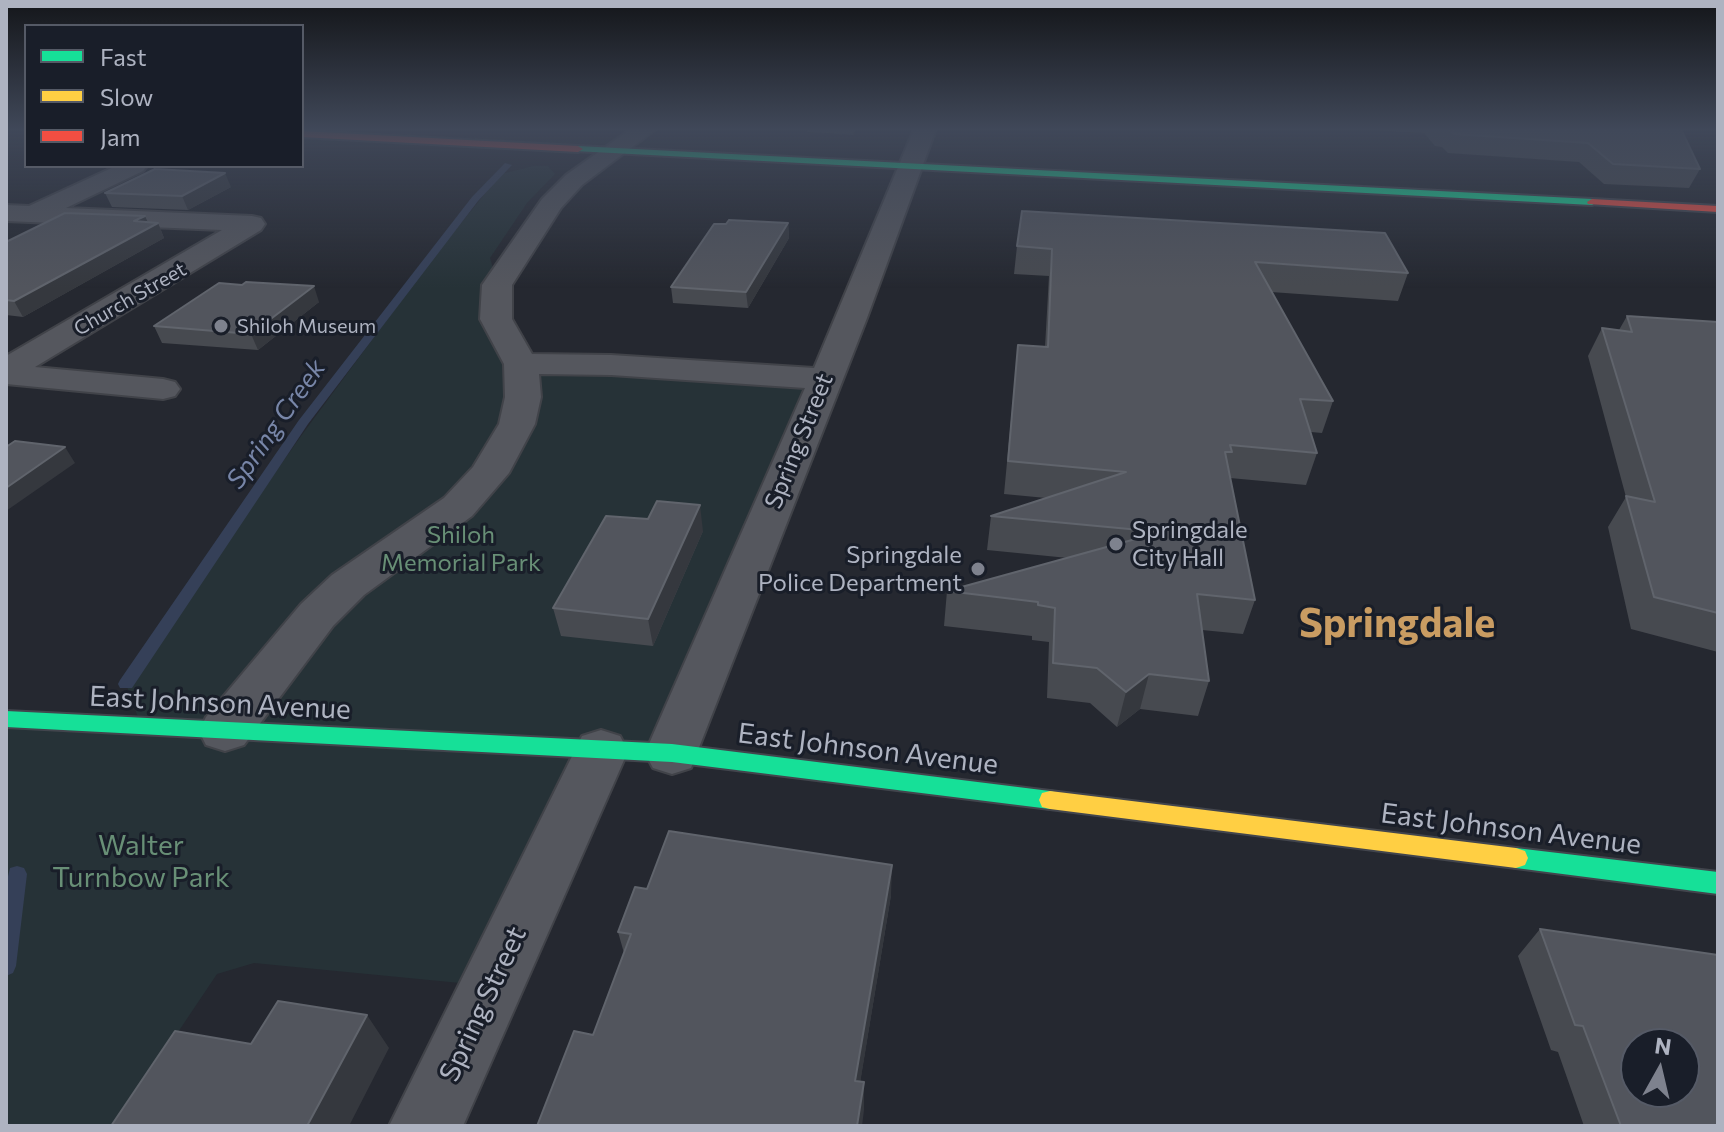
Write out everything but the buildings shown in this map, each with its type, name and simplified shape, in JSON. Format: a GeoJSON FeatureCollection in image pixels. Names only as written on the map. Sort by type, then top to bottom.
{"type":"FeatureCollection","features":[{"type":"Feature","properties":{"kind":"main road"},"geometry":{"type":"LineString","coordinates":[[1208,182],[1718,209]]}},
{"type":"Feature","properties":{"kind":"main road","name":"East Johnson Avenue"},"geometry":{"type":"LineString","coordinates":[[6,719],[672,753],[1718,883]]}},
{"type":"Feature","properties":{"kind":"street"},"geometry":{"type":"LineString","coordinates":[[6,227],[18,214],[96,182]]}},
{"type":"Feature","properties":{"kind":"street"},"geometry":{"type":"LineString","coordinates":[[225,731],[317,615],[348,585],[458,507],[489,473],[517,424],[523,397],[521,364],[496,319],[497,285],[551,204],[577,182]]}},
{"type":"Feature","properties":{"kind":"street","name":"Spring Street"},"geometry":{"type":"LineString","coordinates":[[672,753],[905,182]]}},
{"type":"Feature","properties":{"kind":"street","name":"Church Street"},"geometry":{"type":"LineString","coordinates":[[6,372],[252,224],[18,214]]}},
{"type":"Feature","properties":{"kind":"street"},"geometry":{"type":"LineString","coordinates":[[521,364],[611,365],[824,379]]}},
{"type":"Feature","properties":{"kind":"street"},"geometry":{"type":"LineString","coordinates":[[6,372],[163,389]]}},
{"type":"Feature","properties":{"kind":"street","name":"Spring Street"},"geometry":{"type":"LineString","coordinates":[[426,1126],[601,751]]}},
{"type":"Feature","properties":{"kind":"green space"},"geometry":{"type":"Polygon","coordinates":[[[495,182],[547,182],[527,203],[490,258],[521,364],[824,379],[672,753],[601,752],[491,986],[254,963],[217,974],[115,1126],[6,1126],[6,719],[141,726],[126,684],[301,436],[431,260],[495,182]]]}},
{"type":"Feature","properties":{"kind":"waterway","name":"Spring Creek"},"geometry":{"type":"LineString","coordinates":[[126,684],[303,422],[475,199],[492,182]]}},
{"type":"Feature","properties":{"kind":"waterway","name":"Spring Creek"},"geometry":{"type":"LineString","coordinates":[[6,966],[17,874]]}},
{"type":"Feature","properties":{"kind":"traffic: fast"},"geometry":{"type":"LineString","coordinates":[[1206,182],[1592,202]]}},
{"type":"Feature","properties":{"kind":"traffic: fast"},"geometry":{"type":"LineString","coordinates":[[6,719],[672,753],[1050,800]]}},
{"type":"Feature","properties":{"kind":"traffic: fast"},"geometry":{"type":"LineString","coordinates":[[1516,858],[1718,883]]}},
{"type":"Feature","properties":{"kind":"traffic: slow"},"geometry":{"type":"LineString","coordinates":[[1050,800],[1516,858]]}},
{"type":"Feature","properties":{"kind":"traffic: jam"},"geometry":{"type":"LineString","coordinates":[[1592,202],[1718,209]]}},
{"type":"Feature","properties":{"kind":"place","name":"Shiloh Museum"},"geometry":{"type":"Point","coordinates":[221,326]}},
{"type":"Feature","properties":{"kind":"place","name":"Springdale City Hall"},"geometry":{"type":"Point","coordinates":[1116,544]}},
{"type":"Feature","properties":{"kind":"place","name":"Springdale Police Department"},"geometry":{"type":"Point","coordinates":[978,569]}},
{"type":"Feature","properties":{"kind":"district","name":"Springdale"},"geometry":{"type":"Point","coordinates":[1397,624]}},
{"type":"Feature","properties":{"kind":"park label","name":"Shiloh Memorial Park"},"geometry":{"type":"Point","coordinates":[461,549]}},
{"type":"Feature","properties":{"kind":"park label","name":"Walter Turnbow Park"},"geometry":{"type":"Point","coordinates":[141,862]}}]}
